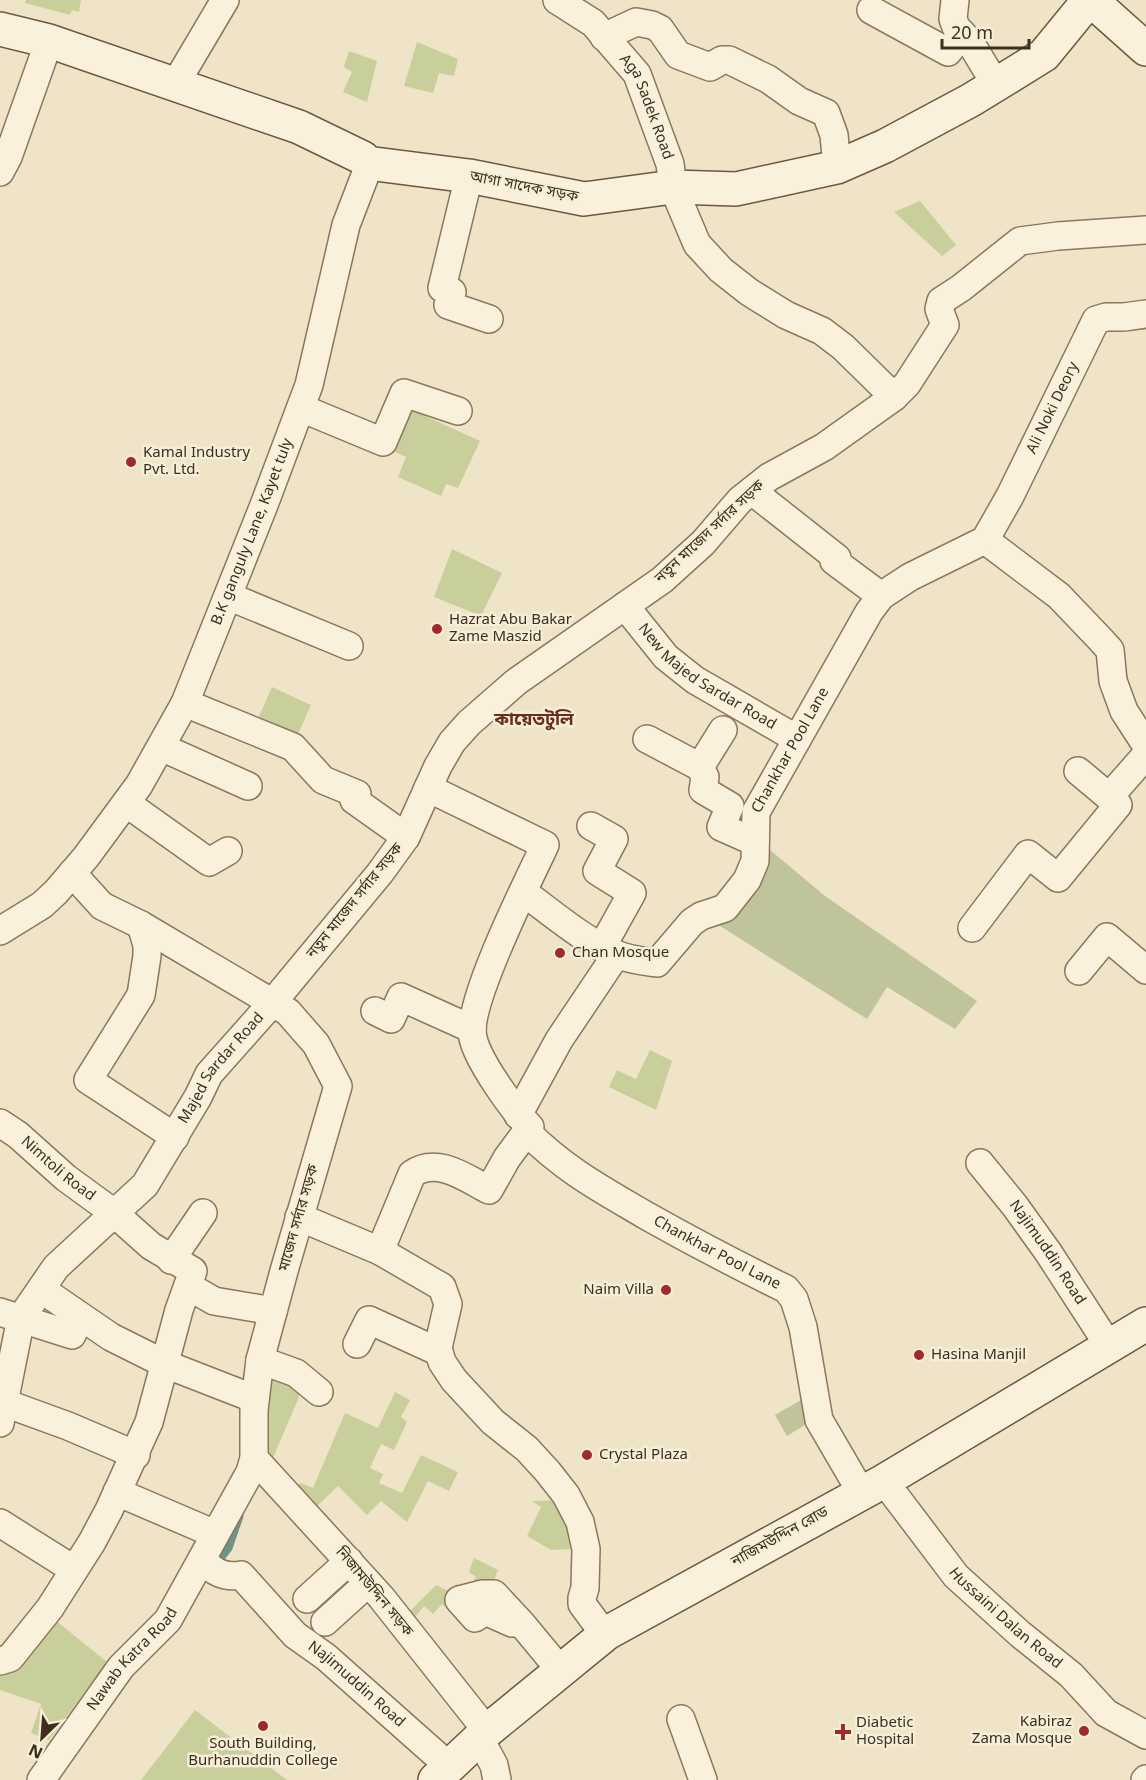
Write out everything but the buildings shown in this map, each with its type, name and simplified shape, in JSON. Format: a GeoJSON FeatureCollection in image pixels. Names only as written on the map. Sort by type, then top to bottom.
{"type":"FeatureCollection","features":[{"type":"Feature","properties":{"kind":"street"},"geometry":{"type":"LineString","coordinates":[[176,87],[225,0]]}},
{"type":"Feature","properties":{"kind":"street","name":"Aga Sadek Road"},"geometry":{"type":"LineString","coordinates":[[557,0],[593,23],[637,74],[670,164],[673,187]]}},
{"type":"Feature","properties":{"kind":"street"},"geometry":{"type":"LineString","coordinates":[[955,0],[953,19],[970,42],[996,86]]}},
{"type":"Feature","properties":{"kind":"street"},"geometry":{"type":"LineString","coordinates":[[1090,0],[1146,49]]}},
{"type":"Feature","properties":{"kind":"street","name":"আগা সাদেক সড়ক"},"geometry":{"type":"LineString","coordinates":[[0,29],[49,41],[176,87],[299,127],[363,158],[367,163],[469,176],[584,199],[673,187],[736,189],[837,167],[885,146],[996,86],[1044,56],[1090,0]]}},
{"type":"Feature","properties":{"kind":"street"},"geometry":{"type":"LineString","coordinates":[[871,10],[948,52],[962,34]]}},
{"type":"Feature","properties":{"kind":"street"},"geometry":{"type":"LineString","coordinates":[[604,37],[636,22],[652,25],[660,29],[678,55],[710,67],[722,60],[729,60],[768,79],[799,100],[826,113],[834,135],[837,167]]}},
{"type":"Feature","properties":{"kind":"street"},"geometry":{"type":"LineString","coordinates":[[0,172],[8,157],[49,41]]}},
{"type":"Feature","properties":{"kind":"street","name":"B.K ganguly Lane, Kayet tuly"},"geometry":{"type":"LineString","coordinates":[[0,931],[42,905],[72,873],[139,785],[185,703],[309,385],[346,225],[366,173],[367,163]]}},
{"type":"Feature","properties":{"kind":"street"},"geometry":{"type":"LineString","coordinates":[[469,176],[442,288],[452,292],[448,305],[489,319]]}},
{"type":"Feature","properties":{"kind":"street"},"geometry":{"type":"LineString","coordinates":[[673,187],[698,244],[721,270],[749,292],[786,315],[822,331],[843,347],[894,396]]}},
{"type":"Feature","properties":{"kind":"street","name":"নতুন মাজেদ সর্দার সড়ক"},"geometry":{"type":"LineString","coordinates":[[273,1002],[380,873],[406,837],[450,745],[469,723],[516,682],[670,573],[703,543],[741,500],[769,477],[825,447],[894,396],[907,384],[945,325],[939,309],[941,301],[1020,241],[1146,230]]}},
{"type":"Feature","properties":{"kind":"street","name":"Ali Noki Deory"},"geometry":{"type":"LineString","coordinates":[[973,545],[1010,496],[1096,320],[1146,314]]}},
{"type":"Feature","properties":{"kind":"street"},"geometry":{"type":"LineString","coordinates":[[301,408],[383,442],[404,393],[458,411]]}},
{"type":"Feature","properties":{"kind":"street"},"geometry":{"type":"LineString","coordinates":[[752,492],[837,558],[834,561],[880,596]]}},
{"type":"Feature","properties":{"kind":"street"},"geometry":{"type":"LineString","coordinates":[[973,545],[1059,596],[1110,650],[1113,681],[1124,711],[1146,745]]}},
{"type":"Feature","properties":{"kind":"street","name":"Chankhar Pool Lane"},"geometry":{"type":"LineString","coordinates":[[523,892],[609,951],[657,963],[692,922],[701,916],[725,908],[747,880],[755,861],[756,812],[868,612],[880,596],[910,577],[973,545]]}},
{"type":"Feature","properties":{"kind":"street"},"geometry":{"type":"LineString","coordinates":[[228,596],[349,646]]}},
{"type":"Feature","properties":{"kind":"street","name":"New Majed Sardar Road"},"geometry":{"type":"LineString","coordinates":[[625,606],[666,657],[695,680],[797,739]]}},
{"type":"Feature","properties":{"kind":"street"},"geometry":{"type":"LineString","coordinates":[[185,703],[293,747],[323,780],[357,794],[354,800],[406,837]]}},
{"type":"Feature","properties":{"kind":"street"},"geometry":{"type":"LineString","coordinates":[[699,767],[723,730]]}},
{"type":"Feature","properties":{"kind":"street"},"geometry":{"type":"LineString","coordinates":[[648,739],[699,767],[705,777],[703,790],[730,806],[718,833],[755,843]]}},
{"type":"Feature","properties":{"kind":"street"},"geometry":{"type":"LineString","coordinates":[[161,747],[248,786]]}},
{"type":"Feature","properties":{"kind":"street"},"geometry":{"type":"LineString","coordinates":[[1109,797],[1146,755]]}},
{"type":"Feature","properties":{"kind":"street"},"geometry":{"type":"LineString","coordinates":[[972,928],[1028,854],[1058,878],[1118,805],[1078,771]]}},
{"type":"Feature","properties":{"kind":"street"},"geometry":{"type":"LineString","coordinates":[[375,1011],[392,1019],[401,997],[472,1029],[474,1015],[491,965],[545,845],[428,788]]}},
{"type":"Feature","properties":{"kind":"street"},"geometry":{"type":"LineString","coordinates":[[126,803],[209,862],[228,851]]}},
{"type":"Feature","properties":{"kind":"street"},"geometry":{"type":"LineString","coordinates":[[380,1251],[412,1174],[432,1167],[448,1169],[489,1190],[507,1158],[559,1040],[609,951],[632,893],[597,871],[614,839],[591,826]]}},
{"type":"Feature","properties":{"kind":"street","name":"মাজেদ সর্দার সড়ক"},"geometry":{"type":"LineString","coordinates":[[72,873],[102,906],[141,925],[288,1012],[312,1039],[338,1086],[260,1360],[255,1399],[254,1458]]}},
{"type":"Feature","properties":{"kind":"street","name":"Majed Sardar Road"},"geometry":{"type":"LineString","coordinates":[[141,925],[147,945],[147,956],[141,995],[88,1080],[175,1137]]}},
{"type":"Feature","properties":{"kind":"street"},"geometry":{"type":"LineString","coordinates":[[1079,971],[1107,938],[1146,970]]}},
{"type":"Feature","properties":{"kind":"street","name":"Majed Sardar Road"},"geometry":{"type":"LineString","coordinates":[[118,1210],[146,1185],[209,1074],[273,1002]]}},
{"type":"Feature","properties":{"kind":"street","name":"Chankhar Pool Lane"},"geometry":{"type":"LineString","coordinates":[[472,1029],[473,1040],[480,1055],[505,1097],[522,1123],[549,1154],[586,1182],[695,1244],[786,1289],[794,1299],[803,1327],[819,1420],[873,1486]]}},
{"type":"Feature","properties":{"kind":"street","name":"Nimtoli Road"},"geometry":{"type":"LineString","coordinates":[[0,1123],[18,1135],[66,1178],[118,1210]]}},
{"type":"Feature","properties":{"kind":"street","name":"Najimuddin Road"},"geometry":{"type":"LineString","coordinates":[[980,1163],[1016,1206],[1108,1346]]}},
{"type":"Feature","properties":{"kind":"street"},"geometry":{"type":"LineString","coordinates":[[0,1661],[10,1658],[50,1608],[101,1527],[136,1455],[150,1422],[192,1271],[151,1246],[118,1210],[56,1267],[41,1289],[10,1315],[2,1413],[68,1426],[136,1455]]}},
{"type":"Feature","properties":{"kind":"street"},"geometry":{"type":"LineString","coordinates":[[171,1260],[203,1213]]}},
{"type":"Feature","properties":{"kind":"street"},"geometry":{"type":"LineString","coordinates":[[300,1217],[380,1251],[442,1287],[448,1304],[439,1352],[450,1374],[473,1400],[493,1422],[534,1457],[566,1495],[580,1522],[586,1550],[585,1588],[582,1593],[582,1604],[605,1635]]}},
{"type":"Feature","properties":{"kind":"street"},"geometry":{"type":"LineString","coordinates":[[188,1286],[214,1301],[273,1311]]}},
{"type":"Feature","properties":{"kind":"street"},"geometry":{"type":"LineString","coordinates":[[41,1289],[111,1337],[165,1364],[255,1399]]}},
{"type":"Feature","properties":{"kind":"street"},"geometry":{"type":"LineString","coordinates":[[10,1315],[72,1335],[80,1317]]}},
{"type":"Feature","properties":{"kind":"street"},"geometry":{"type":"LineString","coordinates":[[357,1344],[369,1320],[439,1352]]}},
{"type":"Feature","properties":{"kind":"street","name":"নাজিমউদ্দিন রোড"},"geometry":{"type":"LineString","coordinates":[[442,1774],[483,1735],[605,1635],[873,1486],[1146,1324]]}},
{"type":"Feature","properties":{"kind":"street"},"geometry":{"type":"LineString","coordinates":[[260,1360],[296,1373],[319,1392]]}},
{"type":"Feature","properties":{"kind":"street","name":"Nawab Katra Road"},"geometry":{"type":"LineString","coordinates":[[41,1780],[121,1667],[168,1620],[250,1472],[254,1458]]}},
{"type":"Feature","properties":{"kind":"street","name":"নিজামউদ্দিন সড়ক"},"geometry":{"type":"LineString","coordinates":[[254,1458],[368,1583],[483,1735],[495,1765],[497,1780]]}},
{"type":"Feature","properties":{"kind":"street","name":"Hussaini Dalan Road"},"geometry":{"type":"LineString","coordinates":[[873,1486],[956,1576],[1020,1634],[1071,1675],[1106,1713],[1146,1735]]}},
{"type":"Feature","properties":{"kind":"street"},"geometry":{"type":"LineString","coordinates":[[117,1492],[215,1534]]}},
{"type":"Feature","properties":{"kind":"street"},"geometry":{"type":"LineString","coordinates":[[0,1523],[73,1569]]}},
{"type":"Feature","properties":{"kind":"street","name":"Najimuddin Road"},"geometry":{"type":"LineString","coordinates":[[202,1559],[210,1570],[228,1578],[241,1575],[295,1635],[326,1656],[442,1774]]}},
{"type":"Feature","properties":{"kind":"street"},"geometry":{"type":"LineString","coordinates":[[307,1599],[349,1562]]}},
{"type":"Feature","properties":{"kind":"street","name":"Najimuddin Road"},"geometry":{"type":"LineString","coordinates":[[325,1623],[368,1583]]}},
{"type":"Feature","properties":{"kind":"street"},"geometry":{"type":"LineString","coordinates":[[521,1624],[561,1671]]}},
{"type":"Feature","properties":{"kind":"street"},"geometry":{"type":"LineString","coordinates":[[681,1719],[703,1780]]}},
{"type":"Feature","properties":{"kind":"green space"},"geometry":{"type":"Polygon","coordinates":[[[26,0],[81,0],[79,12],[72,10],[70,15],[25,3],[26,0]]]}},
{"type":"Feature","properties":{"kind":"green space"},"geometry":{"type":"Polygon","coordinates":[[[417,42],[458,59],[454,76],[439,73],[433,93],[404,86],[417,42]]]}},
{"type":"Feature","properties":{"kind":"green space"},"geometry":{"type":"Polygon","coordinates":[[[349,51],[377,61],[367,102],[343,92],[352,72],[344,67],[349,51]]]}},
{"type":"Feature","properties":{"kind":"green space"},"geometry":{"type":"Polygon","coordinates":[[[920,201],[956,245],[942,256],[894,212],[920,201]]]}},
{"type":"Feature","properties":{"kind":"green space"},"geometry":{"type":"Polygon","coordinates":[[[412,410],[480,441],[458,488],[446,484],[441,496],[398,477],[406,457],[391,450],[412,410]]]}},
{"type":"Feature","properties":{"kind":"green space"},"geometry":{"type":"Polygon","coordinates":[[[452,549],[502,573],[481,616],[434,597],[452,549]]]}},
{"type":"Feature","properties":{"kind":"green space"},"geometry":{"type":"Polygon","coordinates":[[[272,687],[311,705],[295,741],[256,723],[272,687]]]}},
{"type":"Feature","properties":{"kind":"green space"},"geometry":{"type":"Polygon","coordinates":[[[763,844],[825,896],[977,1001],[955,1029],[887,987],[867,1019],[717,924],[763,844]]]}},
{"type":"Feature","properties":{"kind":"green space"},"geometry":{"type":"Polygon","coordinates":[[[650,1050],[672,1061],[656,1110],[609,1087],[617,1070],[636,1079],[650,1050]]]}},
{"type":"Feature","properties":{"kind":"green space"},"geometry":{"type":"Polygon","coordinates":[[[264,1368],[297,1380],[299,1397],[270,1465],[258,1454],[264,1368]]]}},
{"type":"Feature","properties":{"kind":"green space"},"geometry":{"type":"Polygon","coordinates":[[[395,1392],[410,1400],[401,1417],[407,1422],[394,1450],[381,1444],[370,1468],[383,1474],[379,1483],[402,1493],[421,1455],[458,1472],[449,1491],[428,1481],[407,1522],[381,1501],[367,1515],[338,1486],[312,1511],[292,1488],[301,1483],[313,1488],[345,1413],[378,1428],[395,1392]]]}},
{"type":"Feature","properties":{"kind":"green space"},"geometry":{"type":"Polygon","coordinates":[[[801,1400],[813,1420],[787,1436],[775,1415],[801,1400]]]}},
{"type":"Feature","properties":{"kind":"green space"},"geometry":{"type":"Polygon","coordinates":[[[561,1500],[575,1549],[551,1550],[527,1536],[541,1507],[532,1501],[561,1500]]]}},
{"type":"Feature","properties":{"kind":"green space"},"geometry":{"type":"Polygon","coordinates":[[[474,1558],[498,1570],[491,1588],[458,1603],[451,1613],[442,1604],[433,1614],[424,1606],[411,1622],[408,1613],[436,1585],[452,1593],[456,1584],[469,1590],[476,1577],[469,1572],[474,1558]]]}},
{"type":"Feature","properties":{"kind":"green space"},"geometry":{"type":"Polygon","coordinates":[[[54,1619],[107,1662],[49,1740],[31,1733],[41,1704],[0,1690],[0,1667],[54,1619]]]}},
{"type":"Feature","properties":{"kind":"green space"},"geometry":{"type":"Polygon","coordinates":[[[195,1710],[287,1780],[141,1780],[195,1710]]]}},
{"type":"Feature","properties":{"kind":"waterway"},"geometry":{"type":"LineString","coordinates":[[213,1567],[228,1548],[239,1516]]}},
{"type":"Feature","properties":{"kind":"place","name":"Kamal Industry Pvt. Ltd."},"geometry":{"type":"Point","coordinates":[131,462]}},
{"type":"Feature","properties":{"kind":"place","name":"Hazrat Abu Bakar Zame Maszid"},"geometry":{"type":"Point","coordinates":[437,629]}},
{"type":"Feature","properties":{"kind":"place","name":"Chan Mosque"},"geometry":{"type":"Point","coordinates":[560,953]}},
{"type":"Feature","properties":{"kind":"place","name":"Naim Villa"},"geometry":{"type":"Point","coordinates":[666,1290]}},
{"type":"Feature","properties":{"kind":"place","name":"Hasina Manjil"},"geometry":{"type":"Point","coordinates":[919,1355]}},
{"type":"Feature","properties":{"kind":"place","name":"Crystal Plaza"},"geometry":{"type":"Point","coordinates":[587,1455]}},
{"type":"Feature","properties":{"kind":"place","name":"South Building, Burhanuddin College"},"geometry":{"type":"Point","coordinates":[263,1726]}},
{"type":"Feature","properties":{"kind":"place","name":"Kabiraz Zama Mosque"},"geometry":{"type":"Point","coordinates":[1084,1731]}},
{"type":"Feature","properties":{"kind":"place","name":"Diabetic Hospital"},"geometry":{"type":"Point","coordinates":[843,1732]}},
{"type":"Feature","properties":{"kind":"district","name":"কায়েতটুলি"},"geometry":{"type":"Point","coordinates":[534,720]}}]}
